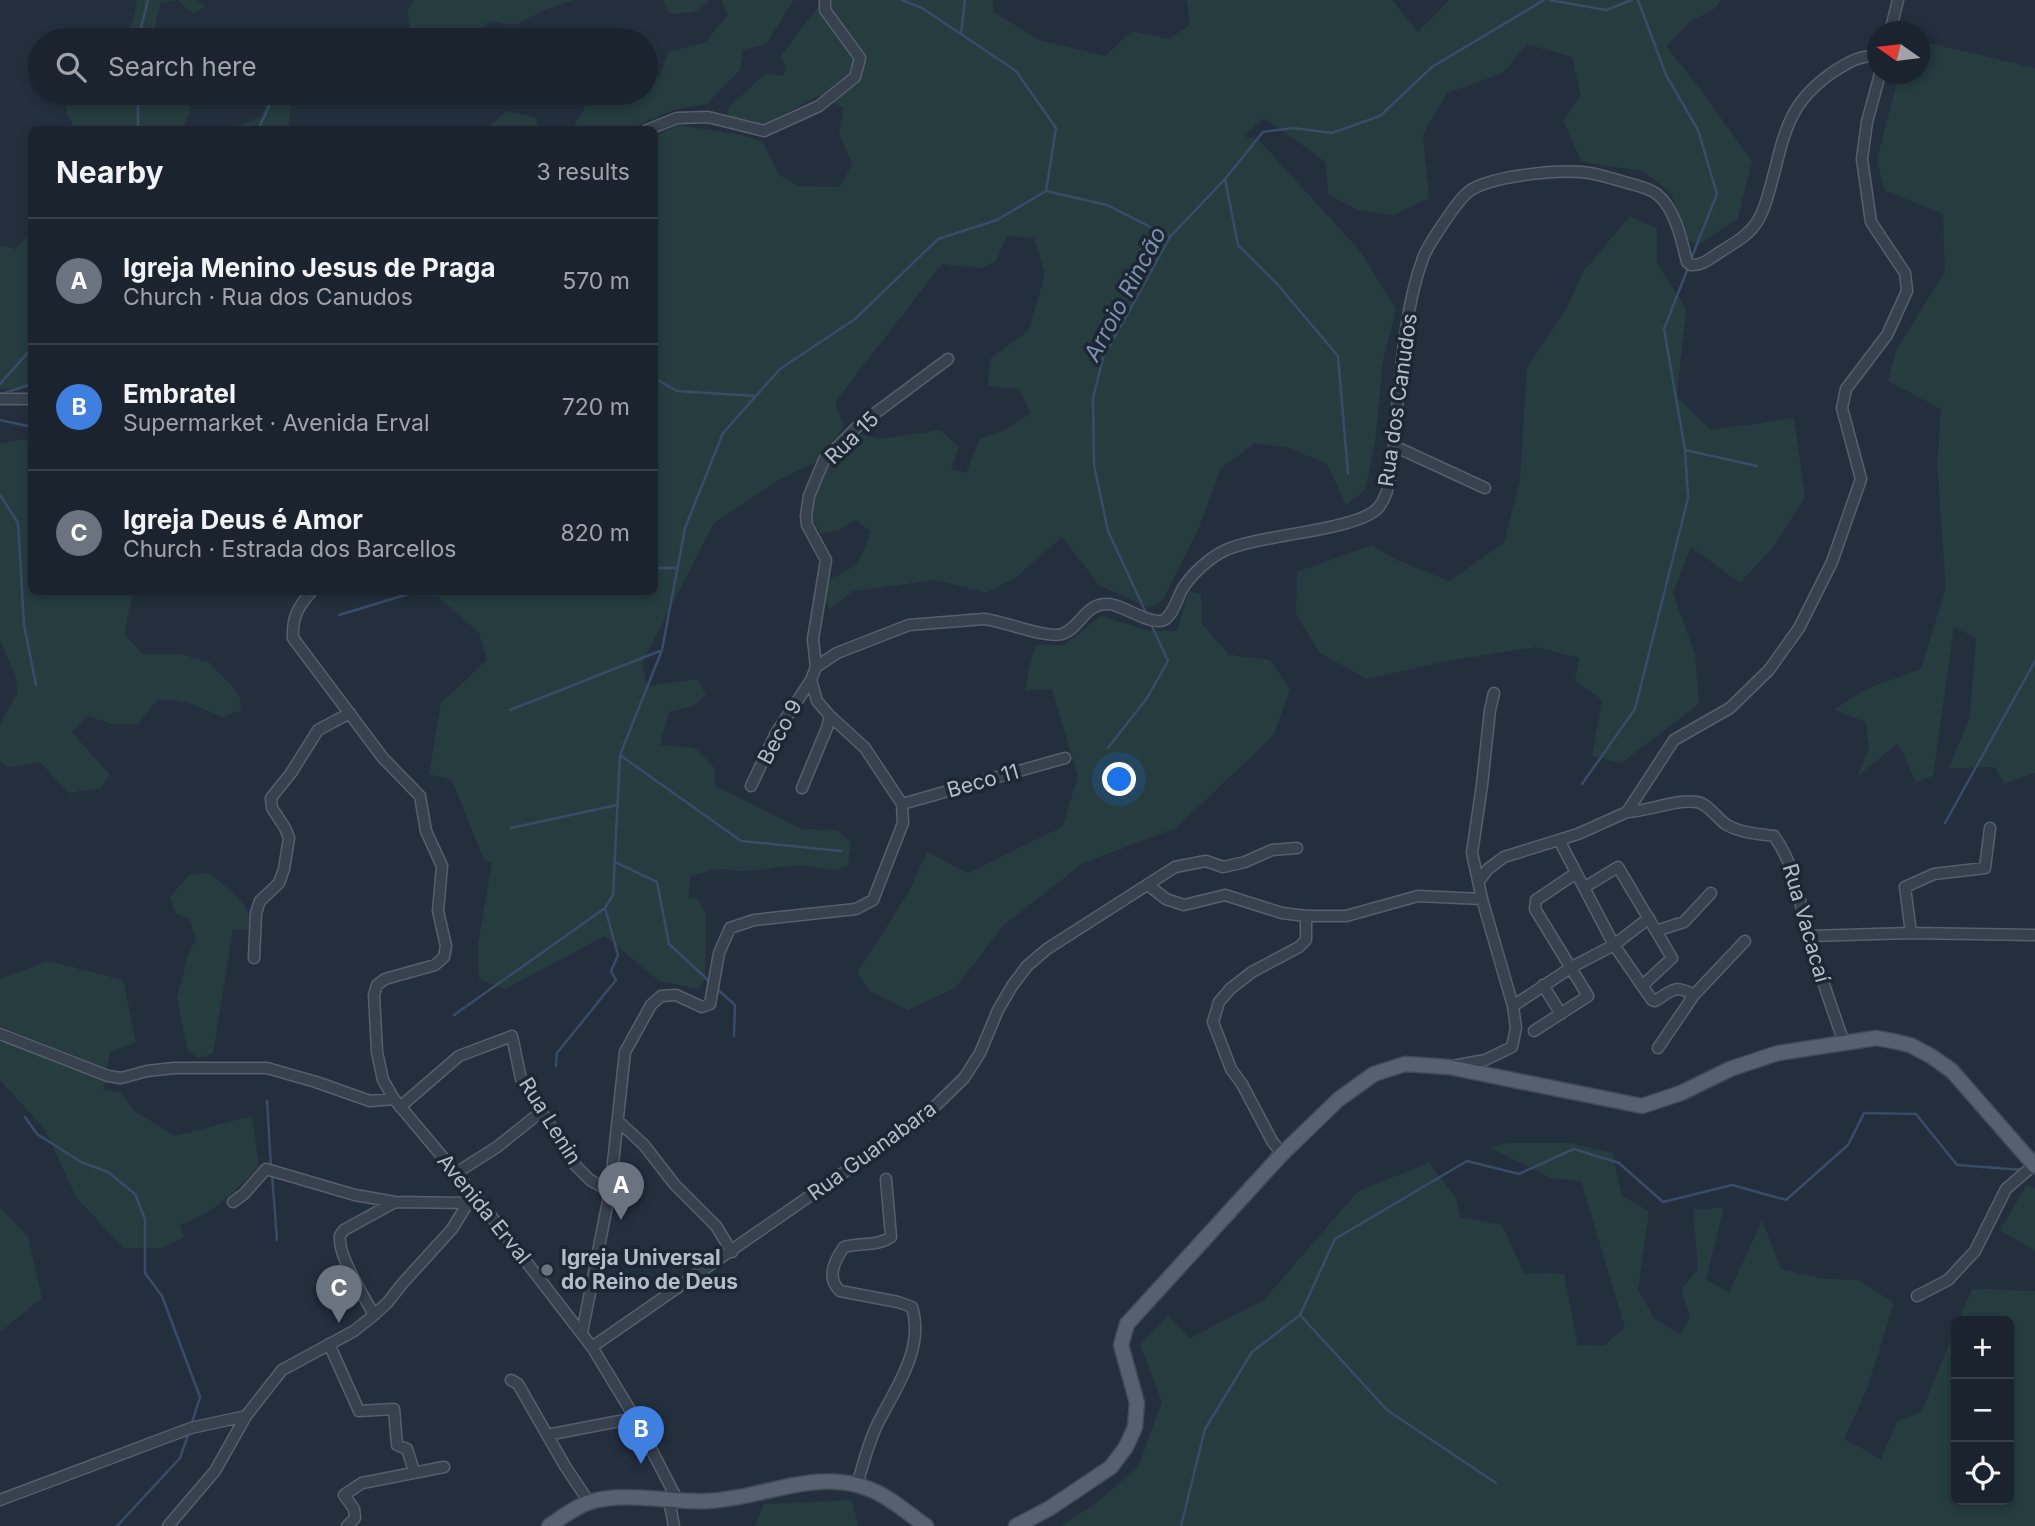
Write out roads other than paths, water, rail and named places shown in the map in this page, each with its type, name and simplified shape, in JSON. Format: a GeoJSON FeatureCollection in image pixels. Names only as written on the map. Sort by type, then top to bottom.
{"type":"FeatureCollection","features":[{"type":"Feature","properties":{"kind":"main road"},"geometry":{"type":"LineString","coordinates":[[1016,1526],[1050,1508],[1111,1467],[1126,1447],[1135,1427],[1137,1403],[1121,1345],[1127,1324],[1282,1154],[1339,1099],[1374,1074],[1405,1064],[1449,1067],[1642,1106],[1681,1093],[1730,1069],[1779,1053],[1876,1038],[1910,1045],[1952,1070],[2034,1165]]}},
{"type":"Feature","properties":{"kind":"main road"},"geometry":{"type":"LineString","coordinates":[[548,1526],[589,1502],[611,1498],[726,1499],[795,1484],[828,1482],[857,1485],[896,1502],[926,1526]]}},
{"type":"Feature","properties":{"kind":"street"},"geometry":{"type":"LineString","coordinates":[[657,126],[677,118],[708,117],[765,131],[819,106],[855,77],[860,58],[825,10],[825,0]]}},
{"type":"Feature","properties":{"kind":"street"},"geometry":{"type":"LineString","coordinates":[[1893,21],[1898,0]]}},
{"type":"Feature","properties":{"kind":"street","name":"Rua dos Canudos"},"geometry":{"type":"LineString","coordinates":[[816,667],[836,653],[908,625],[984,619],[1060,635],[1074,627],[1086,612],[1105,604],[1155,621],[1163,621],[1170,614],[1184,586],[1206,563],[1226,550],[1368,517],[1381,505],[1388,485],[1401,367],[1416,281],[1424,257],[1437,234],[1467,193],[1480,185],[1544,173],[1582,172],[1636,185],[1659,195],[1680,232],[1687,262],[1691,265],[1702,264],[1747,235],[1757,222],[1765,206],[1791,115],[1806,94],[1814,85],[1856,58],[1867,55]]}},
{"type":"Feature","properties":{"kind":"street"},"geometry":{"type":"LineString","coordinates":[[1479,881],[1504,857],[1578,834],[1627,812],[1674,740],[1730,708],[1769,670],[1799,628],[1832,562],[1861,479],[1842,408],[1846,389],[1887,335],[1907,291],[1905,273],[1871,222],[1862,159],[1867,121],[1877,84]]}},
{"type":"Feature","properties":{"kind":"street","name":"Rua 15"},"geometry":{"type":"LineString","coordinates":[[816,667],[813,639],[827,560],[807,525],[806,516],[810,496],[824,460],[858,426],[948,359]]}},
{"type":"Feature","properties":{"kind":"street"},"geometry":{"type":"LineString","coordinates":[[0,399],[28,398]]}},
{"type":"Feature","properties":{"kind":"street"},"geometry":{"type":"LineString","coordinates":[[1394,446],[1485,488]]}},
{"type":"Feature","properties":{"kind":"street"},"geometry":{"type":"LineString","coordinates":[[254,958],[256,913],[260,901],[279,883],[289,838],[271,808],[271,798],[291,773],[318,730],[350,713],[293,638],[292,621],[309,595]]}},
{"type":"Feature","properties":{"kind":"street"},"geometry":{"type":"LineString","coordinates":[[582,1333],[610,1191],[625,1052],[651,1005],[661,996],[676,995],[702,1007],[710,1004],[719,953],[730,928],[754,920],[856,909],[873,900],[903,823],[902,804],[865,748],[817,701],[811,680],[816,667]]}},
{"type":"Feature","properties":{"kind":"street","name":"Beco 9"},"geometry":{"type":"LineString","coordinates":[[751,786],[776,733],[811,680]]}},
{"type":"Feature","properties":{"kind":"street"},"geometry":{"type":"LineString","coordinates":[[1449,1067],[1485,1060],[1512,1047],[1516,1028],[1513,1006],[1482,899],[1472,853],[1494,693]]}},
{"type":"Feature","properties":{"kind":"street","name":"Avenida Erval"},"geometry":{"type":"LineString","coordinates":[[350,713],[383,758],[420,796],[426,831],[442,866],[438,911],[446,946],[444,957],[435,965],[385,979],[377,985],[374,995],[377,1052],[383,1080],[397,1103],[456,1173],[473,1200],[592,1346],[635,1418],[674,1500],[674,1526]]}},
{"type":"Feature","properties":{"kind":"street"},"geometry":{"type":"LineString","coordinates":[[802,788],[830,716]]}},
{"type":"Feature","properties":{"kind":"street","name":"Beco 11"},"geometry":{"type":"LineString","coordinates":[[902,804],[1065,758]]}},
{"type":"Feature","properties":{"kind":"street","name":"Rua Vacacaí"},"geometry":{"type":"LineString","coordinates":[[1627,812],[1701,802],[1727,824],[1742,831],[1774,836],[1783,848],[1795,876],[1809,936],[1843,1043]]}},
{"type":"Feature","properties":{"kind":"street"},"geometry":{"type":"LineString","coordinates":[[1911,933],[1905,887],[1934,874],[1985,868],[1990,828]]}},
{"type":"Feature","properties":{"kind":"street"},"geometry":{"type":"LineString","coordinates":[[1559,840],[1614,945],[1654,1001],[1676,988],[1682,988],[1694,995]]}},
{"type":"Feature","properties":{"kind":"street","name":"Rua Guanabara"},"geometry":{"type":"LineString","coordinates":[[592,1346],[732,1252],[925,1116],[964,1077],[980,1053],[998,1010],[1027,966],[1048,949],[1175,867],[1206,861],[1223,867],[1245,862],[1272,850],[1297,848]]}},
{"type":"Feature","properties":{"kind":"street"},"geometry":{"type":"LineString","coordinates":[[1585,887],[1618,867],[1656,930],[1672,958],[1642,986]]}},
{"type":"Feature","properties":{"kind":"street"},"geometry":{"type":"LineString","coordinates":[[1534,1031],[1588,996],[1534,904],[1576,873]]}},
{"type":"Feature","properties":{"kind":"street"},"geometry":{"type":"LineString","coordinates":[[1148,885],[1167,899],[1184,905],[1225,895],[1282,913],[1306,916],[1346,916],[1418,896],[1482,899]]}},
{"type":"Feature","properties":{"kind":"street"},"geometry":{"type":"LineString","coordinates":[[1656,930],[1684,922],[1711,893]]}},
{"type":"Feature","properties":{"kind":"street"},"geometry":{"type":"LineString","coordinates":[[1282,1154],[1231,1069],[1213,1023],[1219,1002],[1230,989],[1252,972],[1306,940],[1306,916]]}},
{"type":"Feature","properties":{"kind":"street"},"geometry":{"type":"LineString","coordinates":[[1513,1006],[1572,967],[1614,945],[1649,918]]}},
{"type":"Feature","properties":{"kind":"street"},"geometry":{"type":"LineString","coordinates":[[1809,936],[1911,933],[2035,935]]}},
{"type":"Feature","properties":{"kind":"street"},"geometry":{"type":"LineString","coordinates":[[1658,1048],[1694,995],[1745,941]]}},
{"type":"Feature","properties":{"kind":"street"},"geometry":{"type":"LineString","coordinates":[[1544,985],[1561,1014]]}},
{"type":"Feature","properties":{"kind":"street"},"geometry":{"type":"LineString","coordinates":[[0,1034],[108,1076],[121,1078],[174,1068],[267,1068],[370,1101],[397,1103]]}},
{"type":"Feature","properties":{"kind":"street","name":"Rua Lenin"},"geometry":{"type":"LineString","coordinates":[[397,1103],[459,1056],[512,1036],[521,1079],[574,1164],[590,1180],[610,1191]]}},
{"type":"Feature","properties":{"kind":"street"},"geometry":{"type":"LineString","coordinates":[[456,1173],[497,1147],[542,1111]]}},
{"type":"Feature","properties":{"kind":"street"},"geometry":{"type":"LineString","coordinates":[[619,1122],[644,1145],[675,1185],[716,1226],[732,1252]]}},
{"type":"Feature","properties":{"kind":"street"},"geometry":{"type":"LineString","coordinates":[[1917,1296],[1948,1280],[1975,1251],[2006,1189],[2034,1165]]}},
{"type":"Feature","properties":{"kind":"street"},"geometry":{"type":"LineString","coordinates":[[233,1202],[244,1194],[266,1169],[355,1195],[395,1202],[473,1200]]}},
{"type":"Feature","properties":{"kind":"street"},"geometry":{"type":"LineString","coordinates":[[857,1485],[876,1425],[902,1378],[913,1340],[915,1318],[912,1307],[898,1302],[840,1292],[832,1280],[832,1271],[844,1247],[856,1243],[878,1244],[891,1237],[886,1179]]}},
{"type":"Feature","properties":{"kind":"street"},"geometry":{"type":"LineString","coordinates":[[168,1526],[215,1471],[246,1416],[282,1370],[354,1331],[374,1315],[452,1229],[473,1200]]}},
{"type":"Feature","properties":{"kind":"street"},"geometry":{"type":"LineString","coordinates":[[374,1315],[351,1272],[340,1235],[344,1230],[395,1202]]}},
{"type":"Feature","properties":{"kind":"street"},"geometry":{"type":"LineString","coordinates":[[329,1344],[359,1411],[394,1409],[397,1445],[408,1451],[414,1471]]}},
{"type":"Feature","properties":{"kind":"street"},"geometry":{"type":"LineString","coordinates":[[511,1380],[518,1384],[589,1502]]}},
{"type":"Feature","properties":{"kind":"street"},"geometry":{"type":"LineString","coordinates":[[0,1500],[191,1428],[246,1416]]}},
{"type":"Feature","properties":{"kind":"street"},"geometry":{"type":"LineString","coordinates":[[547,1435],[635,1418]]}},
{"type":"Feature","properties":{"kind":"street"},"geometry":{"type":"LineString","coordinates":[[347,1526],[355,1518],[354,1509],[344,1495],[348,1491],[362,1483],[444,1467]]}},
{"type":"Feature","properties":{"kind":"waterway"},"geometry":{"type":"LineString","coordinates":[[141,28],[148,0]]}},
{"type":"Feature","properties":{"kind":"waterway"},"geometry":{"type":"LineString","coordinates":[[902,0],[922,8],[1016,71],[1056,128],[1046,191]]}},
{"type":"Feature","properties":{"kind":"waterway"},"geometry":{"type":"LineString","coordinates":[[961,34],[965,0]]}},
{"type":"Feature","properties":{"kind":"waterway","name":"Arroio Rincão"},"geometry":{"type":"LineString","coordinates":[[1147,615],[1108,531],[1094,465],[1093,398],[1103,358],[1170,237],[1225,179],[1263,132],[1293,128],[1332,133],[1380,116],[1432,67],[1544,0]]}},
{"type":"Feature","properties":{"kind":"waterway","name":"Arroio Rincão"},"geometry":{"type":"LineString","coordinates":[[1549,0],[1606,10],[1632,0]]}},
{"type":"Feature","properties":{"kind":"waterway"},"geometry":{"type":"LineString","coordinates":[[1638,0],[1666,75],[1698,130],[1717,194],[1691,259]]}},
{"type":"Feature","properties":{"kind":"waterway"},"geometry":{"type":"LineString","coordinates":[[138,105],[138,126]]}},
{"type":"Feature","properties":{"kind":"waterway"},"geometry":{"type":"LineString","coordinates":[[260,126],[269,105]]}},
{"type":"Feature","properties":{"kind":"waterway"},"geometry":{"type":"LineString","coordinates":[[1225,179],[1238,245],[1277,284],[1338,356],[1348,474]]}},
{"type":"Feature","properties":{"kind":"waterway"},"geometry":{"type":"LineString","coordinates":[[556,1066],[557,1053],[616,980],[611,971],[618,955],[605,908],[613,895],[620,755],[662,650],[685,528],[723,433],[780,369],[855,319],[938,239],[997,220],[1046,191],[1107,205],[1170,237]]}},
{"type":"Feature","properties":{"kind":"waterway"},"geometry":{"type":"LineString","coordinates":[[1582,784],[1635,709],[1688,498],[1685,450],[1664,329],[1688,268]]}},
{"type":"Feature","properties":{"kind":"waterway"},"geometry":{"type":"LineString","coordinates":[[0,384],[28,352]]}},
{"type":"Feature","properties":{"kind":"waterway"},"geometry":{"type":"LineString","coordinates":[[658,380],[677,391],[756,396]]}},
{"type":"Feature","properties":{"kind":"waterway"},"geometry":{"type":"LineString","coordinates":[[1,394],[28,385]]}},
{"type":"Feature","properties":{"kind":"waterway"},"geometry":{"type":"LineString","coordinates":[[0,420],[28,426]]}},
{"type":"Feature","properties":{"kind":"waterway"},"geometry":{"type":"LineString","coordinates":[[1685,450],[1757,466]]}},
{"type":"Feature","properties":{"kind":"waterway"},"geometry":{"type":"LineString","coordinates":[[0,495],[18,523],[24,625],[36,685]]}},
{"type":"Feature","properties":{"kind":"waterway"},"geometry":{"type":"LineString","coordinates":[[658,568],[677,568]]}},
{"type":"Feature","properties":{"kind":"waterway"},"geometry":{"type":"LineString","coordinates":[[339,615],[405,595]]}},
{"type":"Feature","properties":{"kind":"waterway","name":"Arroio Rincão"},"geometry":{"type":"LineString","coordinates":[[1108,748],[1147,698],[1168,661],[1151,624]]}},
{"type":"Feature","properties":{"kind":"waterway"},"geometry":{"type":"LineString","coordinates":[[510,710],[660,651]]}},
{"type":"Feature","properties":{"kind":"waterway"},"geometry":{"type":"LineString","coordinates":[[1945,823],[2035,661]]}},
{"type":"Feature","properties":{"kind":"waterway"},"geometry":{"type":"LineString","coordinates":[[620,755],[741,841],[841,851]]}},
{"type":"Feature","properties":{"kind":"waterway"},"geometry":{"type":"LineString","coordinates":[[511,828],[617,805]]}},
{"type":"Feature","properties":{"kind":"waterway"},"geometry":{"type":"LineString","coordinates":[[615,862],[657,882],[669,944],[709,981]]}},
{"type":"Feature","properties":{"kind":"waterway"},"geometry":{"type":"LineString","coordinates":[[454,1015],[605,908]]}},
{"type":"Feature","properties":{"kind":"waterway"},"geometry":{"type":"LineString","coordinates":[[716,988],[735,1005],[734,1036]]}},
{"type":"Feature","properties":{"kind":"waterway"},"geometry":{"type":"LineString","coordinates":[[267,1101],[271,1167]]}},
{"type":"Feature","properties":{"kind":"waterway"},"geometry":{"type":"LineString","coordinates":[[1181,1526],[1205,1429],[1252,1352],[1300,1315],[1335,1239],[1467,1161],[1519,1174],[1574,1149],[1619,1163],[1663,1202],[1732,1185],[1786,1200],[1848,1145],[1864,1113],[1916,1114],[1957,1165],[2024,1170]]}},
{"type":"Feature","properties":{"kind":"waterway"},"geometry":{"type":"LineString","coordinates":[[25,1117],[37,1134],[81,1162],[108,1172],[135,1194],[145,1219],[145,1273],[162,1296],[200,1397],[191,1426]]}},
{"type":"Feature","properties":{"kind":"waterway"},"geometry":{"type":"LineString","coordinates":[[272,1174],[277,1240]]}},
{"type":"Feature","properties":{"kind":"waterway"},"geometry":{"type":"LineString","coordinates":[[1301,1316],[1387,1410],[1496,1483]]}},
{"type":"Feature","properties":{"kind":"waterway"},"geometry":{"type":"LineString","coordinates":[[117,1526],[180,1458],[189,1432]]}},
{"type":"Feature","properties":{"kind":"place","name":"Igreja Menino Jesus de Praga"},"geometry":{"type":"Point","coordinates":[621,1220]}},
{"type":"Feature","properties":{"kind":"place","name":"Igreja Universal do Reino de Deus"},"geometry":{"type":"Point","coordinates":[547,1270]}},
{"type":"Feature","properties":{"kind":"place","name":"Igreja Deus é Amor"},"geometry":{"type":"Point","coordinates":[339,1323]}},
{"type":"Feature","properties":{"kind":"place","name":"Embratel"},"geometry":{"type":"Point","coordinates":[641,1464]}}]}
